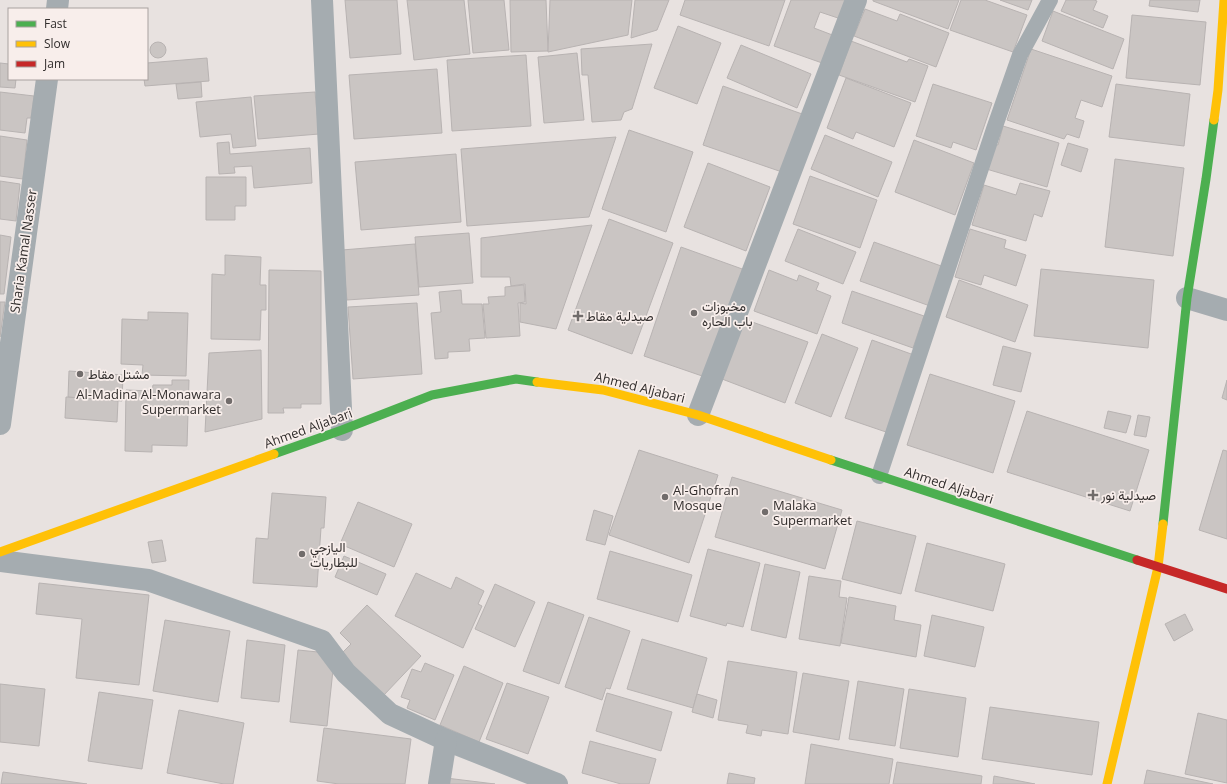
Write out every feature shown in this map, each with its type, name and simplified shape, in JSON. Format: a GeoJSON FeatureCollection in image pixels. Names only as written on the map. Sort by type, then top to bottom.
{"type":"FeatureCollection","features":[{"type":"Feature","properties":{"kind":"street"},"geometry":{"type":"LineString","coordinates":[[322,0],[342,430]]}},
{"type":"Feature","properties":{"kind":"street"},"geometry":{"type":"LineString","coordinates":[[698,415],[856,0]]}},
{"type":"Feature","properties":{"kind":"street"},"geometry":{"type":"LineString","coordinates":[[1107,784],[1158,567],[1187,298],[1206,179],[1223,91],[1224,0]]}},
{"type":"Feature","properties":{"kind":"street","name":"Sharia Kamal Nasser"},"geometry":{"type":"LineString","coordinates":[[0,424],[47,80]]}},
{"type":"Feature","properties":{"kind":"street"},"geometry":{"type":"LineString","coordinates":[[1187,298],[1227,310]]}},
{"type":"Feature","properties":{"kind":"street","name":"Ahmed Aljabari"},"geometry":{"type":"LineString","coordinates":[[0,552],[342,430],[432,395],[516,379],[603,390],[698,415],[1227,589]]}},
{"type":"Feature","properties":{"kind":"street"},"geometry":{"type":"LineString","coordinates":[[0,561],[148,580],[322,641],[346,673],[390,714],[446,740],[557,784]]}},
{"type":"Feature","properties":{"kind":"street"},"geometry":{"type":"LineString","coordinates":[[439,784],[446,740]]}},
{"type":"Feature","properties":{"kind":"lane"},"geometry":{"type":"LineString","coordinates":[[880,476],[991,137],[1020,55],[1050,0]]}},
{"type":"Feature","properties":{"kind":"building"},"geometry":{"type":"Polygon","coordinates":[[[345,0],[397,0],[401,54],[350,58],[345,0]]]}},
{"type":"Feature","properties":{"kind":"building"},"geometry":{"type":"Polygon","coordinates":[[[407,0],[464,0],[470,54],[414,60],[407,0]]]}},
{"type":"Feature","properties":{"kind":"building"},"geometry":{"type":"Polygon","coordinates":[[[468,0],[504,0],[509,50],[473,53],[468,0]]]}},
{"type":"Feature","properties":{"kind":"building"},"geometry":{"type":"Polygon","coordinates":[[[510,0],[546,0],[548,51],[511,52],[510,0]]]}},
{"type":"Feature","properties":{"kind":"building"},"geometry":{"type":"Polygon","coordinates":[[[550,0],[632,0],[628,35],[548,52],[550,0]]]}},
{"type":"Feature","properties":{"kind":"building"},"geometry":{"type":"Polygon","coordinates":[[[635,0],[669,0],[657,30],[631,38],[635,0]]]}},
{"type":"Feature","properties":{"kind":"building"},"geometry":{"type":"Polygon","coordinates":[[[685,0],[785,0],[769,46],[680,15],[685,0]]]}},
{"type":"Feature","properties":{"kind":"building"},"geometry":{"type":"Polygon","coordinates":[[[791,0],[848,0],[841,19],[820,12],[814,28],[835,36],[825,64],[774,46],[791,0]]]}},
{"type":"Feature","properties":{"kind":"building"},"geometry":{"type":"Polygon","coordinates":[[[873,0],[959,0],[948,29],[873,0]]]}},
{"type":"Feature","properties":{"kind":"building"},"geometry":{"type":"Polygon","coordinates":[[[961,0],[985,0],[1027,15],[1013,52],[950,30],[961,0]]]}},
{"type":"Feature","properties":{"kind":"building"},"geometry":{"type":"Polygon","coordinates":[[[1000,0],[1032,0],[1028,10],[1000,0]]]}},
{"type":"Feature","properties":{"kind":"building"},"geometry":{"type":"Polygon","coordinates":[[[1066,0],[1097,1],[1093,10],[1108,16],[1103,28],[1061,11],[1066,0]]]}},
{"type":"Feature","properties":{"kind":"building"},"geometry":{"type":"Polygon","coordinates":[[[1150,0],[1200,0],[1198,12],[1149,6],[1150,0]]]}},
{"type":"Feature","properties":{"kind":"building"},"geometry":{"type":"Polygon","coordinates":[[[865,9],[897,21],[900,14],[949,33],[936,67],[854,36],[865,9]]]}},
{"type":"Feature","properties":{"kind":"building"},"geometry":{"type":"Polygon","coordinates":[[[1053,11],[1124,39],[1113,69],[1042,41],[1053,11]]]}},
{"type":"Feature","properties":{"kind":"building"},"geometry":{"type":"Polygon","coordinates":[[[1132,15],[1206,22],[1200,85],[1126,78],[1132,15]]]}},
{"type":"Feature","properties":{"kind":"building"},"geometry":{"type":"Polygon","coordinates":[[[678,26],[721,43],[697,104],[654,88],[678,26]]]}},
{"type":"Feature","properties":{"kind":"building"},"geometry":{"type":"Polygon","coordinates":[[[851,41],[907,62],[909,59],[928,66],[915,102],[839,75],[851,41]]]}},
{"type":"Feature","properties":{"kind":"building"},"geometry":{"type":"Polygon","coordinates":[[[158,42],[164,44],[166,50],[164,56],[158,58],[152,56],[150,50],[152,44],[158,42]]]}},
{"type":"Feature","properties":{"kind":"building"},"geometry":{"type":"Polygon","coordinates":[[[652,44],[632,109],[624,112],[621,120],[592,122],[588,75],[582,75],[581,49],[652,44]]]}},
{"type":"Feature","properties":{"kind":"building"},"geometry":{"type":"Polygon","coordinates":[[[741,45],[811,74],[797,108],[727,78],[741,45]]]}},
{"type":"Feature","properties":{"kind":"building"},"geometry":{"type":"Polygon","coordinates":[[[1031,49],[1112,76],[1102,107],[1081,100],[1075,118],[1084,121],[1079,138],[1067,134],[1064,139],[1007,120],[1031,49]]]}},
{"type":"Feature","properties":{"kind":"building"},"geometry":{"type":"Polygon","coordinates":[[[577,53],[584,120],[544,123],[538,57],[577,53]]]}},
{"type":"Feature","properties":{"kind":"building"},"geometry":{"type":"Polygon","coordinates":[[[526,55],[531,126],[452,131],[447,60],[526,55]]]}},
{"type":"Feature","properties":{"kind":"building"},"geometry":{"type":"Polygon","coordinates":[[[207,58],[209,81],[145,86],[144,80],[148,80],[148,63],[207,58]]]}},
{"type":"Feature","properties":{"kind":"building"},"geometry":{"type":"Polygon","coordinates":[[[0,63],[8,64],[8,80],[16,80],[15,88],[0,87],[0,63]]]}},
{"type":"Feature","properties":{"kind":"building"},"geometry":{"type":"Polygon","coordinates":[[[437,69],[442,133],[354,139],[349,75],[437,69]]]}},
{"type":"Feature","properties":{"kind":"building"},"geometry":{"type":"Polygon","coordinates":[[[846,78],[911,103],[894,147],[856,132],[853,139],[827,128],[846,78]]]}},
{"type":"Feature","properties":{"kind":"building"},"geometry":{"type":"Polygon","coordinates":[[[201,82],[202,97],[178,99],[176,84],[201,82]]]}},
{"type":"Feature","properties":{"kind":"building"},"geometry":{"type":"Polygon","coordinates":[[[933,84],[992,103],[976,150],[953,142],[951,148],[916,136],[933,84]]]}},
{"type":"Feature","properties":{"kind":"building"},"geometry":{"type":"Polygon","coordinates":[[[1116,84],[1190,94],[1184,146],[1109,137],[1116,84]]]}},
{"type":"Feature","properties":{"kind":"building"},"geometry":{"type":"Polygon","coordinates":[[[723,86],[805,115],[785,173],[703,145],[723,86]]]}},
{"type":"Feature","properties":{"kind":"building"},"geometry":{"type":"Polygon","coordinates":[[[0,92],[34,96],[31,118],[27,118],[25,133],[0,130],[0,92]]]}},
{"type":"Feature","properties":{"kind":"building"},"geometry":{"type":"Polygon","coordinates":[[[315,92],[319,134],[258,139],[254,96],[315,92]]]}},
{"type":"Feature","properties":{"kind":"building"},"geometry":{"type":"Polygon","coordinates":[[[251,97],[256,146],[233,148],[231,134],[200,137],[196,102],[251,97]]]}},
{"type":"Feature","properties":{"kind":"building"},"geometry":{"type":"Polygon","coordinates":[[[1003,126],[1059,143],[1047,187],[983,168],[991,143],[998,145],[1003,126]]]}},
{"type":"Feature","properties":{"kind":"building"},"geometry":{"type":"Polygon","coordinates":[[[629,130],[693,152],[666,232],[602,209],[629,130]]]}},
{"type":"Feature","properties":{"kind":"building"},"geometry":{"type":"Polygon","coordinates":[[[825,135],[892,162],[878,197],[811,169],[825,135]]]}},
{"type":"Feature","properties":{"kind":"building"},"geometry":{"type":"Polygon","coordinates":[[[0,136],[27,140],[23,179],[0,176],[0,136]]]}},
{"type":"Feature","properties":{"kind":"building"},"geometry":{"type":"Polygon","coordinates":[[[616,137],[589,217],[467,226],[461,149],[616,137]]]}},
{"type":"Feature","properties":{"kind":"building"},"geometry":{"type":"Polygon","coordinates":[[[914,140],[974,163],[955,215],[895,192],[914,140]]]}},
{"type":"Feature","properties":{"kind":"building"},"geometry":{"type":"Polygon","coordinates":[[[229,142],[230,154],[310,148],[312,183],[254,188],[252,166],[234,167],[235,173],[219,174],[217,143],[229,142]]]}},
{"type":"Feature","properties":{"kind":"building"},"geometry":{"type":"Polygon","coordinates":[[[1068,143],[1088,149],[1081,172],[1061,165],[1068,143]]]}},
{"type":"Feature","properties":{"kind":"building"},"geometry":{"type":"Polygon","coordinates":[[[456,154],[461,222],[361,230],[355,162],[456,154]]]}},
{"type":"Feature","properties":{"kind":"building"},"geometry":{"type":"Polygon","coordinates":[[[1115,159],[1184,168],[1173,256],[1105,247],[1115,159]]]}},
{"type":"Feature","properties":{"kind":"building"},"geometry":{"type":"Polygon","coordinates":[[[708,163],[770,187],[746,251],[684,227],[708,163]]]}},
{"type":"Feature","properties":{"kind":"building"},"geometry":{"type":"Polygon","coordinates":[[[810,176],[877,200],[860,248],[793,224],[810,176]]]}},
{"type":"Feature","properties":{"kind":"building"},"geometry":{"type":"Polygon","coordinates":[[[206,177],[246,177],[246,206],[235,206],[235,220],[206,220],[206,177]]]}},
{"type":"Feature","properties":{"kind":"building"},"geometry":{"type":"Polygon","coordinates":[[[0,181],[20,184],[16,221],[0,219],[0,181]]]}},
{"type":"Feature","properties":{"kind":"building"},"geometry":{"type":"Polygon","coordinates":[[[1020,183],[1050,191],[1042,217],[1034,214],[1026,241],[972,225],[984,185],[1016,195],[1020,183]]]}},
{"type":"Feature","properties":{"kind":"building"},"geometry":{"type":"Polygon","coordinates":[[[609,219],[673,243],[632,354],[568,330],[609,219]]]}},
{"type":"Feature","properties":{"kind":"building"},"geometry":{"type":"Polygon","coordinates":[[[592,225],[556,329],[520,322],[520,303],[526,304],[525,284],[511,286],[510,277],[481,277],[481,238],[592,225]]]}},
{"type":"Feature","properties":{"kind":"building"},"geometry":{"type":"Polygon","coordinates":[[[798,229],[856,252],[843,284],[785,261],[798,229]]]}},
{"type":"Feature","properties":{"kind":"building"},"geometry":{"type":"Polygon","coordinates":[[[970,229],[1006,240],[1004,248],[1026,255],[1016,286],[984,275],[981,285],[955,277],[970,229]]]}},
{"type":"Feature","properties":{"kind":"building"},"geometry":{"type":"Polygon","coordinates":[[[469,233],[473,283],[419,287],[415,237],[469,233]]]}},
{"type":"Feature","properties":{"kind":"building"},"geometry":{"type":"Polygon","coordinates":[[[0,235],[11,237],[4,294],[0,294],[0,235]]]}},
{"type":"Feature","properties":{"kind":"building"},"geometry":{"type":"Polygon","coordinates":[[[874,242],[944,267],[930,306],[860,281],[874,242]]]}},
{"type":"Feature","properties":{"kind":"building"},"geometry":{"type":"Polygon","coordinates":[[[415,244],[419,295],[347,300],[342,250],[415,244]]]}},
{"type":"Feature","properties":{"kind":"building","name":"مخبوزات باب الحاره"},"geometry":{"type":"Polygon","coordinates":[[[681,247],[745,270],[708,378],[644,356],[681,247]]]}},
{"type":"Feature","properties":{"kind":"building"},"geometry":{"type":"Polygon","coordinates":[[[225,255],[261,257],[260,285],[266,285],[266,310],[261,310],[260,340],[211,339],[212,274],[225,275],[225,255]]]}},
{"type":"Feature","properties":{"kind":"building"},"geometry":{"type":"Polygon","coordinates":[[[1041,269],[1154,280],[1148,348],[1034,336],[1041,269]]]}},
{"type":"Feature","properties":{"kind":"building"},"geometry":{"type":"Polygon","coordinates":[[[269,270],[321,271],[321,404],[301,404],[301,408],[283,408],[284,413],[268,413],[269,270]]]}},
{"type":"Feature","properties":{"kind":"building"},"geometry":{"type":"Polygon","coordinates":[[[769,270],[797,281],[799,275],[819,283],[816,290],[831,296],[817,334],[754,311],[769,270]]]}},
{"type":"Feature","properties":{"kind":"building"},"geometry":{"type":"Polygon","coordinates":[[[959,280],[1028,305],[1015,342],[946,317],[959,280]]]}},
{"type":"Feature","properties":{"kind":"building"},"geometry":{"type":"Polygon","coordinates":[[[524,285],[525,302],[518,303],[520,336],[486,338],[483,304],[489,304],[488,297],[505,296],[505,287],[524,285]]]}},
{"type":"Feature","properties":{"kind":"building"},"geometry":{"type":"Polygon","coordinates":[[[461,290],[462,304],[482,304],[485,338],[469,339],[470,351],[448,352],[448,358],[435,359],[431,313],[441,312],[439,292],[461,290]]]}},
{"type":"Feature","properties":{"kind":"building"},"geometry":{"type":"Polygon","coordinates":[[[852,291],[924,316],[913,348],[842,323],[852,291]]]}},
{"type":"Feature","properties":{"kind":"building"},"geometry":{"type":"Polygon","coordinates":[[[0,302],[5,302],[0,337],[0,302]]]}},
{"type":"Feature","properties":{"kind":"building"},"geometry":{"type":"Polygon","coordinates":[[[417,303],[422,374],[353,379],[348,307],[417,303]]]}},
{"type":"Feature","properties":{"kind":"building"},"geometry":{"type":"Polygon","coordinates":[[[148,312],[188,313],[186,376],[142,375],[143,365],[121,364],[122,319],[148,320],[148,312]]]}},
{"type":"Feature","properties":{"kind":"building"},"geometry":{"type":"Polygon","coordinates":[[[744,319],[808,342],[785,403],[722,379],[744,319]]]}},
{"type":"Feature","properties":{"kind":"building"},"geometry":{"type":"Polygon","coordinates":[[[822,334],[858,348],[831,417],[795,403],[822,334]]]}},
{"type":"Feature","properties":{"kind":"building"},"geometry":{"type":"Polygon","coordinates":[[[872,340],[914,355],[886,432],[845,418],[872,340]]]}},
{"type":"Feature","properties":{"kind":"building"},"geometry":{"type":"Polygon","coordinates":[[[1003,346],[1031,353],[1021,392],[993,385],[1003,346]]]}},
{"type":"Feature","properties":{"kind":"building"},"geometry":{"type":"Polygon","coordinates":[[[261,350],[262,419],[205,432],[209,353],[261,350]]]}},
{"type":"Feature","properties":{"kind":"building"},"geometry":{"type":"Polygon","coordinates":[[[69,371],[123,375],[122,401],[68,397],[69,371]]]}},
{"type":"Feature","properties":{"kind":"building"},"geometry":{"type":"Polygon","coordinates":[[[930,374],[1015,401],[993,473],[907,445],[930,374]]]}},
{"type":"Feature","properties":{"kind":"building"},"geometry":{"type":"Polygon","coordinates":[[[172,380],[189,380],[187,446],[152,445],[152,452],[125,451],[126,390],[152,391],[153,385],[172,385],[172,380]]]}},
{"type":"Feature","properties":{"kind":"building"},"geometry":{"type":"Polygon","coordinates":[[[1227,380],[1227,400],[1222,398],[1227,380]]]}},
{"type":"Feature","properties":{"kind":"building"},"geometry":{"type":"Polygon","coordinates":[[[66,397],[118,401],[117,422],[65,418],[66,397]]]}},
{"type":"Feature","properties":{"kind":"building"},"geometry":{"type":"Polygon","coordinates":[[[1027,411],[1149,450],[1130,511],[1007,472],[1027,411]]]}},
{"type":"Feature","properties":{"kind":"building"},"geometry":{"type":"Polygon","coordinates":[[[1108,411],[1131,416],[1126,433],[1104,428],[1108,411]]]}},
{"type":"Feature","properties":{"kind":"building"},"geometry":{"type":"Polygon","coordinates":[[[1138,415],[1150,417],[1146,437],[1134,435],[1138,415]]]}},
{"type":"Feature","properties":{"kind":"building"},"geometry":{"type":"Polygon","coordinates":[[[639,450],[718,475],[689,563],[609,535],[639,450]]]}},
{"type":"Feature","properties":{"kind":"building"},"geometry":{"type":"Polygon","coordinates":[[[1223,450],[1227,451],[1227,539],[1199,530],[1223,450]]]}},
{"type":"Feature","properties":{"kind":"building"},"geometry":{"type":"Polygon","coordinates":[[[732,477],[842,510],[825,569],[715,537],[732,477]]]}},
{"type":"Feature","properties":{"kind":"building"},"geometry":{"type":"Polygon","coordinates":[[[272,493],[326,497],[324,528],[321,528],[317,587],[253,583],[256,538],[268,539],[272,493]]]}},
{"type":"Feature","properties":{"kind":"building"},"geometry":{"type":"Polygon","coordinates":[[[358,502],[412,524],[394,567],[340,544],[358,502]]]}},
{"type":"Feature","properties":{"kind":"building"},"geometry":{"type":"Polygon","coordinates":[[[594,510],[613,516],[605,545],[586,540],[594,510]]]}},
{"type":"Feature","properties":{"kind":"building"},"geometry":{"type":"Polygon","coordinates":[[[857,521],[916,536],[901,594],[842,579],[857,521]]]}},
{"type":"Feature","properties":{"kind":"building"},"geometry":{"type":"Polygon","coordinates":[[[162,540],[166,561],[152,563],[148,542],[162,540]]]}},
{"type":"Feature","properties":{"kind":"building"},"geometry":{"type":"Polygon","coordinates":[[[927,543],[1005,564],[993,611],[915,591],[927,543]]]}},
{"type":"Feature","properties":{"kind":"building"},"geometry":{"type":"Polygon","coordinates":[[[708,549],[760,563],[743,627],[727,623],[726,626],[690,616],[708,549]]]}},
{"type":"Feature","properties":{"kind":"building"},"geometry":{"type":"Polygon","coordinates":[[[610,551],[692,575],[678,622],[597,599],[610,551]]]}},
{"type":"Feature","properties":{"kind":"building"},"geometry":{"type":"Polygon","coordinates":[[[344,556],[386,574],[377,595],[335,577],[344,556]]]}},
{"type":"Feature","properties":{"kind":"building"},"geometry":{"type":"Polygon","coordinates":[[[765,564],[800,572],[786,638],[751,630],[765,564]]]}},
{"type":"Feature","properties":{"kind":"building"},"geometry":{"type":"Polygon","coordinates":[[[416,573],[451,589],[456,577],[484,591],[478,604],[482,606],[463,648],[395,616],[416,573]]]}},
{"type":"Feature","properties":{"kind":"building"},"geometry":{"type":"Polygon","coordinates":[[[809,576],[841,581],[839,597],[847,598],[840,646],[799,639],[809,576]]]}},
{"type":"Feature","properties":{"kind":"building"},"geometry":{"type":"Polygon","coordinates":[[[39,583],[149,595],[139,685],[76,678],[82,619],[36,614],[39,583]]]}},
{"type":"Feature","properties":{"kind":"building"},"geometry":{"type":"Polygon","coordinates":[[[495,584],[535,602],[515,647],[475,629],[495,584]]]}},
{"type":"Feature","properties":{"kind":"building"},"geometry":{"type":"Polygon","coordinates":[[[849,597],[896,606],[894,620],[921,625],[916,657],[841,643],[849,597]]]}},
{"type":"Feature","properties":{"kind":"building"},"geometry":{"type":"Polygon","coordinates":[[[548,602],[584,615],[559,684],[523,671],[548,602]]]}},
{"type":"Feature","properties":{"kind":"building"},"geometry":{"type":"Polygon","coordinates":[[[367,605],[421,656],[383,696],[340,655],[351,644],[340,633],[367,605]]]}},
{"type":"Feature","properties":{"kind":"building"},"geometry":{"type":"Polygon","coordinates":[[[1185,614],[1193,630],[1174,641],[1165,624],[1185,614]]]}},
{"type":"Feature","properties":{"kind":"building"},"geometry":{"type":"Polygon","coordinates":[[[932,615],[984,627],[975,667],[924,656],[932,615]]]}},
{"type":"Feature","properties":{"kind":"building"},"geometry":{"type":"Polygon","coordinates":[[[589,617],[630,631],[610,689],[606,688],[602,700],[565,687],[589,617]]]}},
{"type":"Feature","properties":{"kind":"building"},"geometry":{"type":"Polygon","coordinates":[[[165,620],[230,631],[218,702],[153,691],[165,620]]]}},
{"type":"Feature","properties":{"kind":"building"},"geometry":{"type":"Polygon","coordinates":[[[642,639],[707,658],[693,708],[627,689],[642,639]]]}},
{"type":"Feature","properties":{"kind":"building"},"geometry":{"type":"Polygon","coordinates":[[[247,640],[285,645],[279,702],[241,698],[247,640]]]}},
{"type":"Feature","properties":{"kind":"building"},"geometry":{"type":"Polygon","coordinates":[[[298,650],[318,652],[333,670],[327,726],[290,722],[298,650]]]}},
{"type":"Feature","properties":{"kind":"building"},"geometry":{"type":"Polygon","coordinates":[[[728,661],[797,672],[788,734],[762,730],[761,736],[746,733],[748,725],[718,720],[728,661]]]}},
{"type":"Feature","properties":{"kind":"building"},"geometry":{"type":"Polygon","coordinates":[[[425,663],[454,675],[435,720],[407,708],[410,700],[401,697],[412,669],[421,672],[425,663]]]}},
{"type":"Feature","properties":{"kind":"building"},"geometry":{"type":"Polygon","coordinates":[[[464,666],[503,683],[479,742],[440,725],[464,666]]]}},
{"type":"Feature","properties":{"kind":"building"},"geometry":{"type":"Polygon","coordinates":[[[803,673],[849,681],[839,740],[793,732],[803,673]]]}},
{"type":"Feature","properties":{"kind":"building"},"geometry":{"type":"Polygon","coordinates":[[[858,681],[904,689],[895,746],[849,739],[858,681]]]}},
{"type":"Feature","properties":{"kind":"building"},"geometry":{"type":"Polygon","coordinates":[[[507,683],[549,697],[528,754],[486,739],[507,683]]]}},
{"type":"Feature","properties":{"kind":"building"},"geometry":{"type":"Polygon","coordinates":[[[0,684],[45,689],[39,746],[0,742],[0,684]]]}},
{"type":"Feature","properties":{"kind":"building"},"geometry":{"type":"Polygon","coordinates":[[[909,689],[966,698],[958,757],[900,748],[909,689]]]}},
{"type":"Feature","properties":{"kind":"building"},"geometry":{"type":"Polygon","coordinates":[[[99,692],[153,700],[142,769],[88,761],[99,692]]]}},
{"type":"Feature","properties":{"kind":"building"},"geometry":{"type":"Polygon","coordinates":[[[607,693],[672,712],[661,751],[596,731],[607,693]]]}},
{"type":"Feature","properties":{"kind":"building"},"geometry":{"type":"Polygon","coordinates":[[[697,694],[717,700],[713,718],[692,712],[697,694]]]}},
{"type":"Feature","properties":{"kind":"building"},"geometry":{"type":"Polygon","coordinates":[[[990,707],[1099,722],[1092,775],[982,759],[990,707]]]}},
{"type":"Feature","properties":{"kind":"building"},"geometry":{"type":"Polygon","coordinates":[[[179,710],[244,723],[233,784],[224,784],[167,773],[179,710]]]}},
{"type":"Feature","properties":{"kind":"building"},"geometry":{"type":"Polygon","coordinates":[[[1198,713],[1227,720],[1227,783],[1185,774],[1198,713]]]}},
{"type":"Feature","properties":{"kind":"building"},"geometry":{"type":"Polygon","coordinates":[[[324,728],[411,739],[405,784],[339,784],[317,781],[324,728]]]}},
{"type":"Feature","properties":{"kind":"building"},"geometry":{"type":"Polygon","coordinates":[[[590,741],[656,759],[649,784],[621,784],[582,773],[590,741]]]}},
{"type":"Feature","properties":{"kind":"building"},"geometry":{"type":"Polygon","coordinates":[[[811,744],[893,759],[889,784],[805,784],[811,744]]]}},
{"type":"Feature","properties":{"kind":"building"},"geometry":{"type":"Polygon","coordinates":[[[897,762],[982,776],[981,784],[893,784],[897,762]]]}},
{"type":"Feature","properties":{"kind":"building"},"geometry":{"type":"Polygon","coordinates":[[[1147,770],[1213,784],[1144,784],[1147,770]]]}},
{"type":"Feature","properties":{"kind":"building"},"geometry":{"type":"Polygon","coordinates":[[[3,772],[87,784],[1,784],[3,772]]]}},
{"type":"Feature","properties":{"kind":"building"},"geometry":{"type":"Polygon","coordinates":[[[729,773],[755,778],[754,784],[727,784],[729,773]]]}},
{"type":"Feature","properties":{"kind":"building"},"geometry":{"type":"Polygon","coordinates":[[[994,776],[1035,784],[993,784],[994,776]]]}},
{"type":"Feature","properties":{"kind":"building"},"geometry":{"type":"Polygon","coordinates":[[[446,778],[495,784],[445,784],[446,778]]]}},
{"type":"Feature","properties":{"kind":"traffic: fast"},"geometry":{"type":"LineString","coordinates":[[1163,524],[1187,298],[1214,120]]}},
{"type":"Feature","properties":{"kind":"traffic: fast"},"geometry":{"type":"LineString","coordinates":[[274,454],[342,430],[432,395],[516,379],[537,382]]}},
{"type":"Feature","properties":{"kind":"traffic: fast"},"geometry":{"type":"LineString","coordinates":[[831,460],[1137,560]]}},
{"type":"Feature","properties":{"kind":"traffic: slow"},"geometry":{"type":"LineString","coordinates":[[1214,120],[1218,90],[1224,0]]}},
{"type":"Feature","properties":{"kind":"traffic: slow"},"geometry":{"type":"LineString","coordinates":[[537,382],[603,390],[698,415],[831,460]]}},
{"type":"Feature","properties":{"kind":"traffic: slow"},"geometry":{"type":"LineString","coordinates":[[0,552],[274,454]]}},
{"type":"Feature","properties":{"kind":"traffic: slow"},"geometry":{"type":"LineString","coordinates":[[1107,784],[1158,567],[1163,524]]}},
{"type":"Feature","properties":{"kind":"traffic: jam"},"geometry":{"type":"LineString","coordinates":[[1137,560],[1227,589]]}},
{"type":"Feature","properties":{"kind":"place","name":"مخبوزات باب الحاره"},"geometry":{"type":"Point","coordinates":[694,313]}},
{"type":"Feature","properties":{"kind":"place","name":"صيدلية مقاط"},"geometry":{"type":"Point","coordinates":[578,316]}},
{"type":"Feature","properties":{"kind":"place","name":"مشتل مقاط"},"geometry":{"type":"Point","coordinates":[80,374]}},
{"type":"Feature","properties":{"kind":"place","name":"Al-Madina Al-Monawara Supermarket"},"geometry":{"type":"Point","coordinates":[229,401]}},
{"type":"Feature","properties":{"kind":"place","name":"صيدلية نور"},"geometry":{"type":"Point","coordinates":[1093,495]}},
{"type":"Feature","properties":{"kind":"place","name":"Al-Ghofran Mosque"},"geometry":{"type":"Point","coordinates":[665,497]}},
{"type":"Feature","properties":{"kind":"place","name":"Malaka Supermarket"},"geometry":{"type":"Point","coordinates":[765,512]}},
{"type":"Feature","properties":{"kind":"place","name":"اليازجي للبطاريات"},"geometry":{"type":"Point","coordinates":[302,554]}}]}
